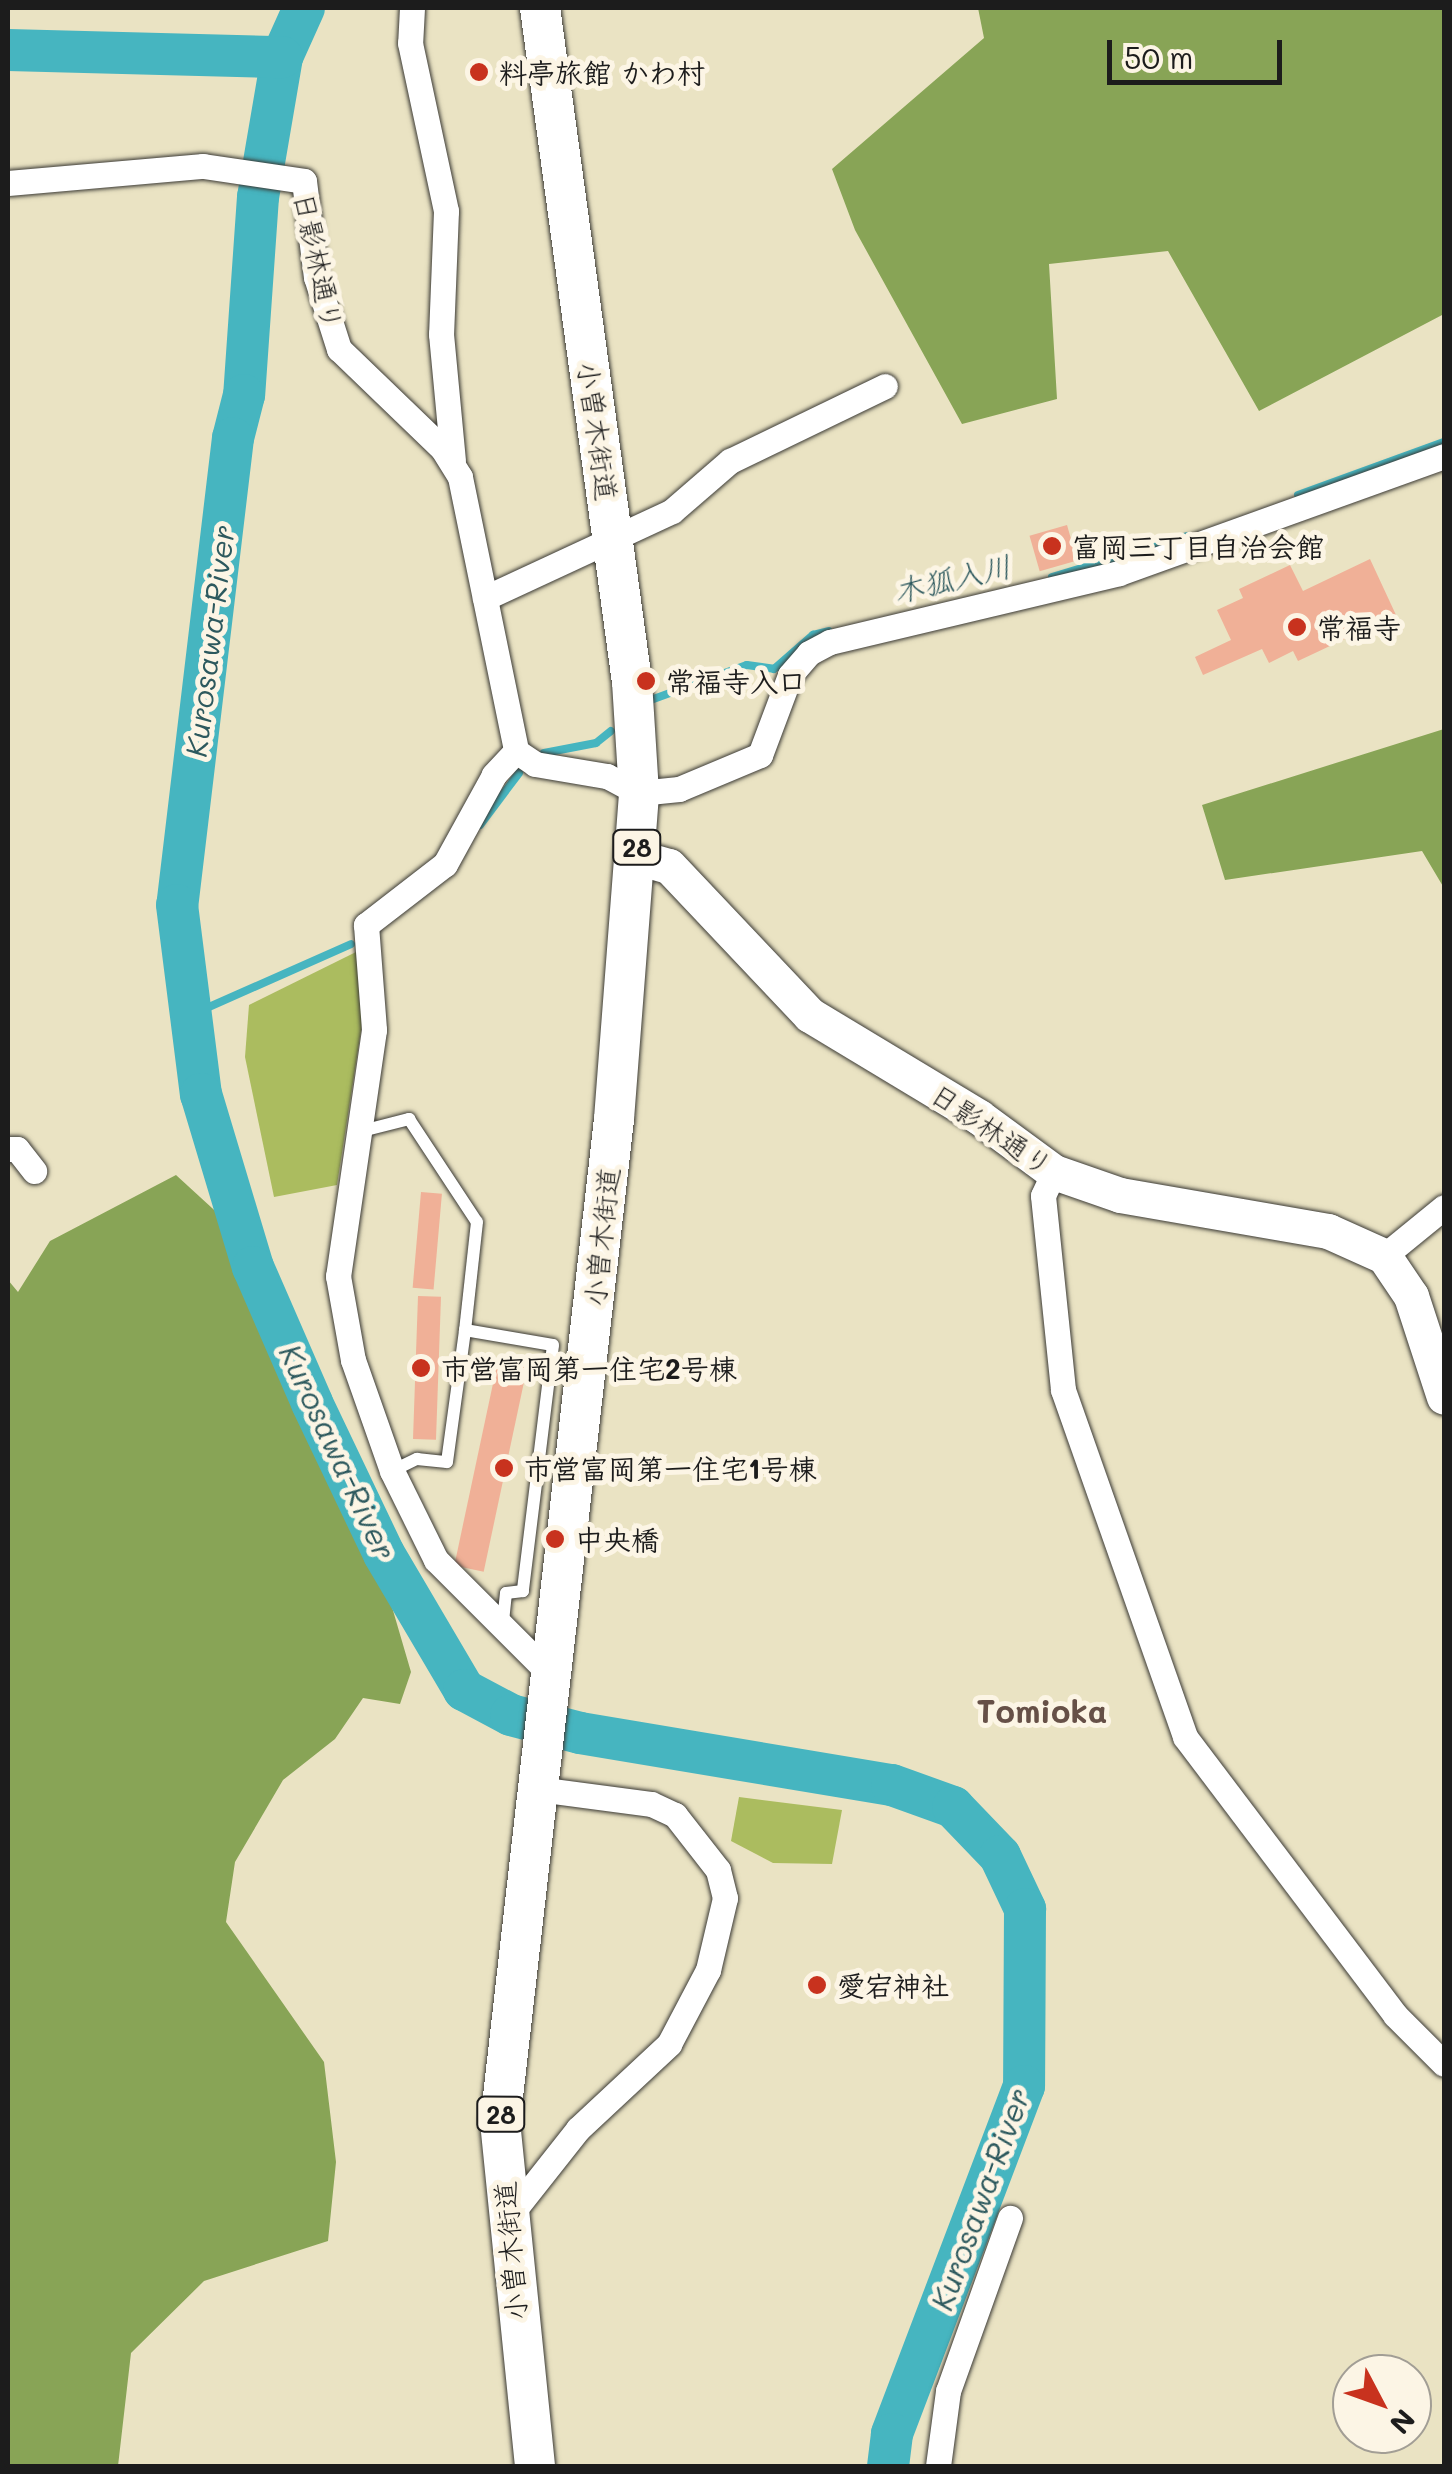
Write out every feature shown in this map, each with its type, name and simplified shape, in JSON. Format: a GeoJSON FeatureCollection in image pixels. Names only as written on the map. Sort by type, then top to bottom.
{"type":"FeatureCollection","features":[{"type":"Feature","properties":{"kind":"main road","name":"小曽木街道"},"geometry":{"type":"LineString","coordinates":[[536,2466],[506,2219],[500,2124],[614,1119],[639,794],[613,539],[540,8]]}},
{"type":"Feature","properties":{"kind":"street"},"geometry":{"type":"LineString","coordinates":[[412,8],[412,57],[446,211],[441,334],[454,465],[516,751],[536,764],[607,776],[639,794],[679,788],[760,755],[790,675],[809,653],[830,642],[1119,573],[1444,456]]}},
{"type":"Feature","properties":{"kind":"street","name":"日影林通り"},"geometry":{"type":"LineString","coordinates":[[8,183],[236,167],[288,175],[306,186],[316,276],[339,349],[454,465]]}},
{"type":"Feature","properties":{"kind":"street"},"geometry":{"type":"LineString","coordinates":[[485,598],[672,511],[730,461],[884,386]]}},
{"type":"Feature","properties":{"kind":"street"},"geometry":{"type":"LineString","coordinates":[[516,751],[494,775],[445,864],[366,926],[374,1030],[338,1276],[353,1360],[392,1471],[436,1560],[550,1679]]}},
{"type":"Feature","properties":{"kind":"street","name":"日影林通り"},"geometry":{"type":"LineString","coordinates":[[637,857],[669,866],[810,1015],[980,1117],[1054,1172],[1120,1195],[1328,1231],[1384,1256]]}},
{"type":"Feature","properties":{"kind":"street"},"geometry":{"type":"LineString","coordinates":[[8,1149],[16,1149],[34,1171]]}},
{"type":"Feature","properties":{"kind":"street"},"geometry":{"type":"LineString","coordinates":[[1054,1172],[1042,1196],[1063,1390],[1185,1737],[1395,2015],[1444,2064]]}},
{"type":"Feature","properties":{"kind":"street"},"geometry":{"type":"LineString","coordinates":[[1444,1207],[1384,1256],[1411,1296],[1444,1397]]}},
{"type":"Feature","properties":{"kind":"street"},"geometry":{"type":"LineString","coordinates":[[506,2219],[578,2129],[670,2044],[708,1970],[725,1898],[712,1859],[675,1815],[651,1804],[540,1776]]}},
{"type":"Feature","properties":{"kind":"street"},"geometry":{"type":"LineString","coordinates":[[938,2466],[948,2390],[1010,2218]]}},
{"type":"Feature","properties":{"kind":"lane"},"geometry":{"type":"LineString","coordinates":[[362,1131],[409,1119],[477,1222],[447,1462],[417,1460],[392,1471]]}},
{"type":"Feature","properties":{"kind":"lane"},"geometry":{"type":"LineString","coordinates":[[466,1330],[553,1345],[523,1591],[506,1593],[502,1632]]}},
{"type":"Feature","properties":{"kind":"green space"},"geometry":{"type":"Polygon","coordinates":[[[978,8],[1444,8],[1444,314],[1259,411],[1168,251],[1049,264],[1057,399],[962,424],[855,230],[832,169],[984,38],[978,8]]]}},
{"type":"Feature","properties":{"kind":"green space"},"geometry":{"type":"Polygon","coordinates":[[[1444,729],[1444,888],[1422,851],[1225,880],[1202,805],[1444,729]]]}},
{"type":"Feature","properties":{"kind":"green space"},"geometry":{"type":"Polygon","coordinates":[[[356,952],[364,1011],[337,1185],[274,1197],[245,1057],[249,1005],[356,952]]]}},
{"type":"Feature","properties":{"kind":"green space"},"geometry":{"type":"Polygon","coordinates":[[[176,1175],[236,1230],[380,1566],[411,1672],[400,1704],[363,1698],[335,1739],[283,1780],[235,1862],[226,1922],[324,2062],[336,2162],[328,2241],[204,2281],[131,2353],[118,2466],[8,2466],[8,1280],[18,1292],[50,1241],[176,1175]]]}},
{"type":"Feature","properties":{"kind":"green space"},"geometry":{"type":"Polygon","coordinates":[[[739,1797],[842,1810],[832,1864],[773,1863],[731,1841],[739,1797]]]}},
{"type":"Feature","properties":{"kind":"building","name":"富岡三丁目自治会館"},"geometry":{"type":"Polygon","coordinates":[[[1067,525],[1077,561],[1040,571],[1030,536],[1067,525]]]}},
{"type":"Feature","properties":{"kind":"building","name":"常福寺"},"geometry":{"type":"Polygon","coordinates":[[[1370,559],[1396,615],[1298,661],[1293,651],[1269,663],[1262,649],[1203,675],[1195,657],[1231,640],[1217,610],[1243,598],[1239,589],[1290,565],[1303,591],[1370,559]]]}},
{"type":"Feature","properties":{"kind":"building"},"geometry":{"type":"Polygon","coordinates":[[[421,1192],[442,1194],[434,1289],[413,1288],[421,1192]]]}},
{"type":"Feature","properties":{"kind":"building"},"geometry":{"type":"Polygon","coordinates":[[[418,1296],[441,1297],[436,1440],[413,1439],[418,1296]]]}},
{"type":"Feature","properties":{"kind":"building","name":"市営富岡第一住宅1号棟"},"geometry":{"type":"Polygon","coordinates":[[[498,1360],[527,1366],[484,1572],[454,1565],[498,1360]]]}},
{"type":"Feature","properties":{"kind":"waterway","name":"Kurosawa-River"},"geometry":{"type":"LineString","coordinates":[[304,8],[282,57],[258,197],[244,395],[233,438],[177,905],[201,1094],[253,1267],[312,1403],[384,1554],[464,1690],[511,1715],[580,1733],[892,1785],[953,1807],[1000,1856],[1025,1909],[1024,2086],[892,2434],[888,2466]]}},
{"type":"Feature","properties":{"kind":"waterway"},"geometry":{"type":"LineString","coordinates":[[8,50],[282,57]]}},
{"type":"Feature","properties":{"kind":"waterway","name":"木狐入川"},"geometry":{"type":"LineString","coordinates":[[1298,495],[1444,442]]}},
{"type":"Feature","properties":{"kind":"waterway","name":"木狐入川"},"geometry":{"type":"LineString","coordinates":[[1052,577],[1187,536]]}},
{"type":"Feature","properties":{"kind":"waterway","name":"木狐入川"},"geometry":{"type":"LineString","coordinates":[[648,701],[747,665],[774,669],[813,635],[829,631]]}},
{"type":"Feature","properties":{"kind":"waterway","name":"木狐入川"},"geometry":{"type":"LineString","coordinates":[[544,753],[596,743],[611,731]]}},
{"type":"Feature","properties":{"kind":"waterway","name":"木狐入川"},"geometry":{"type":"LineString","coordinates":[[480,825],[519,773]]}},
{"type":"Feature","properties":{"kind":"waterway","name":"木狐入川"},"geometry":{"type":"LineString","coordinates":[[191,1015],[351,944]]}},
{"type":"Feature","properties":{"kind":"place","name":"料亭旅館 かわ村"},"geometry":{"type":"Point","coordinates":[479,72]}},
{"type":"Feature","properties":{"kind":"place","name":"富岡三丁目自治会館"},"geometry":{"type":"Point","coordinates":[1052,546]}},
{"type":"Feature","properties":{"kind":"place","name":"常福寺"},"geometry":{"type":"Point","coordinates":[1297,627]}},
{"type":"Feature","properties":{"kind":"place","name":"常福寺入口"},"geometry":{"type":"Point","coordinates":[646,681]}},
{"type":"Feature","properties":{"kind":"place","name":"市営富岡第一住宅2号棟"},"geometry":{"type":"Point","coordinates":[421,1368]}},
{"type":"Feature","properties":{"kind":"place","name":"市営富岡第一住宅1号棟"},"geometry":{"type":"Point","coordinates":[504,1468]}},
{"type":"Feature","properties":{"kind":"place","name":"中央橋"},"geometry":{"type":"Point","coordinates":[555,1539]}},
{"type":"Feature","properties":{"kind":"place","name":"愛宕神社"},"geometry":{"type":"Point","coordinates":[817,1985]}},
{"type":"Feature","properties":{"kind":"district","name":"Tomioka"},"geometry":{"type":"Point","coordinates":[1042,1710]}}]}
